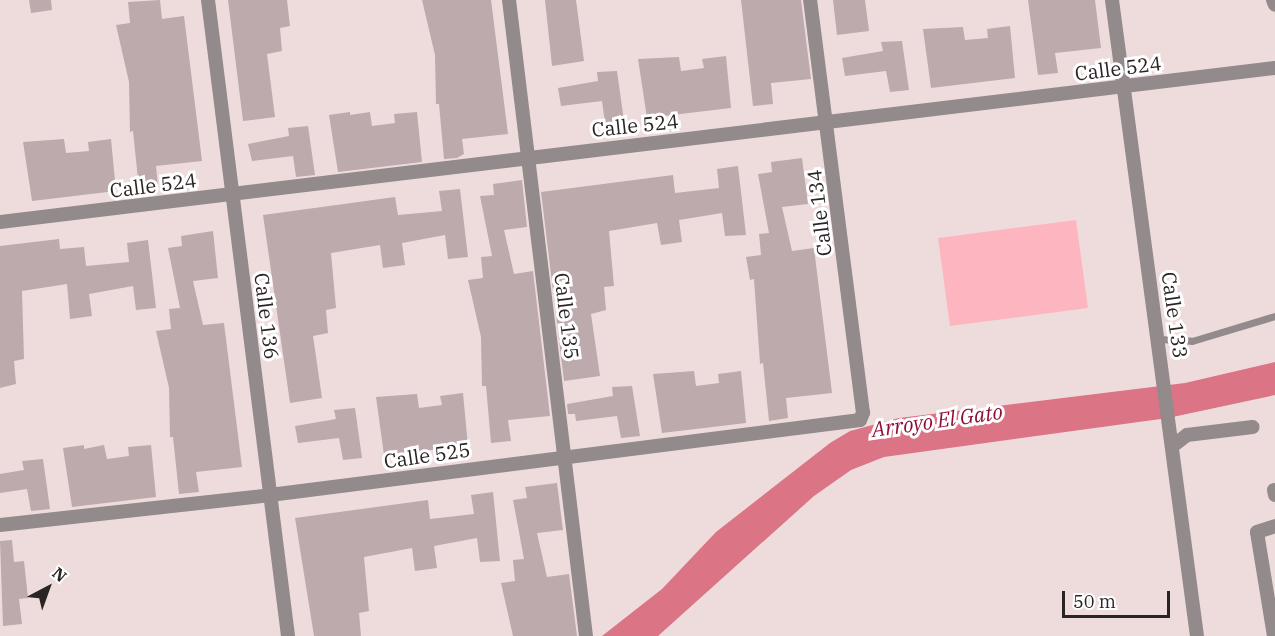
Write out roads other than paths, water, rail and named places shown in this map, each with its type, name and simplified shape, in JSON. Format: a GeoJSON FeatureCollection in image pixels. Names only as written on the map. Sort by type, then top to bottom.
{"type":"FeatureCollection","features":[{"type":"Feature","properties":{"kind":"street","name":"Calle 136"},"geometry":{"type":"LineString","coordinates":[[208,0],[288,636]]}},
{"type":"Feature","properties":{"kind":"street","name":"Calle 135"},"geometry":{"type":"LineString","coordinates":[[509,0],[586,634]]}},
{"type":"Feature","properties":{"kind":"street","name":"Calle 134"},"geometry":{"type":"LineString","coordinates":[[810,0],[828,124],[863,413],[860,420]]}},
{"type":"Feature","properties":{"kind":"street","name":"Calle 133"},"geometry":{"type":"LineString","coordinates":[[1112,0],[1173,441],[1197,636]]}},
{"type":"Feature","properties":{"kind":"street"},"geometry":{"type":"LineString","coordinates":[[1273,0],[1275,5]]}},
{"type":"Feature","properties":{"kind":"street","name":"Calle 524"},"geometry":{"type":"LineString","coordinates":[[0,222],[1275,69]]}},
{"type":"Feature","properties":{"kind":"street","name":"Calle 525"},"geometry":{"type":"LineString","coordinates":[[0,525],[270,495],[860,420]]}},
{"type":"Feature","properties":{"kind":"street"},"geometry":{"type":"LineString","coordinates":[[1173,441],[1186,435],[1253,427]]}},
{"type":"Feature","properties":{"kind":"street"},"geometry":{"type":"LineString","coordinates":[[1274,490],[1275,495]]}},
{"type":"Feature","properties":{"kind":"street"},"geometry":{"type":"LineString","coordinates":[[1274,636],[1257,532],[1275,526]]}},
{"type":"Feature","properties":{"kind":"lane"},"geometry":{"type":"LineString","coordinates":[[1159,339],[1192,341],[1275,316]]}},
{"type":"Feature","properties":{"kind":"water","name":"Arroyo El Gato"},"geometry":{"type":"Polygon","coordinates":[[[1275,362],[1275,395],[1168,418],[884,457],[851,470],[814,496],[658,636],[602,636],[662,589],[716,532],[830,443],[850,431],[899,418],[1185,383],[1275,362]]]}}]}
